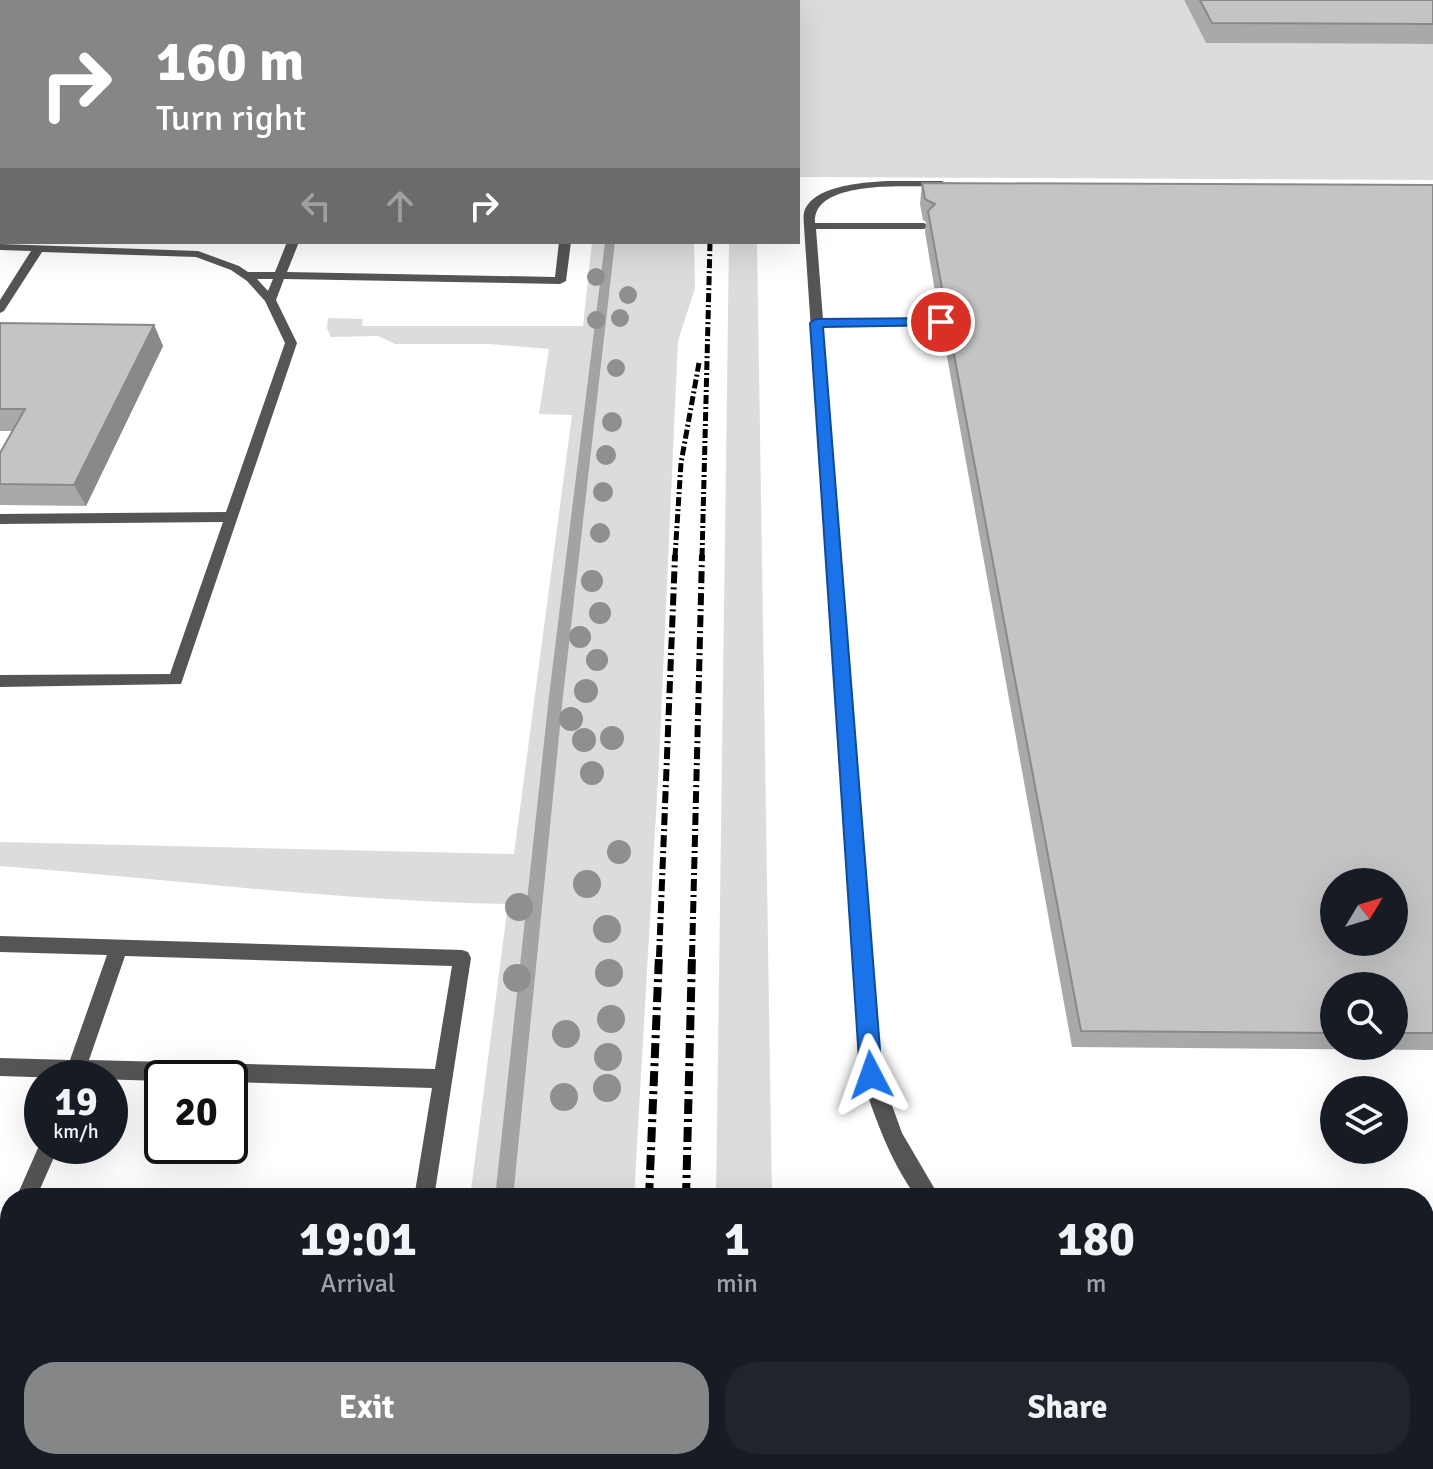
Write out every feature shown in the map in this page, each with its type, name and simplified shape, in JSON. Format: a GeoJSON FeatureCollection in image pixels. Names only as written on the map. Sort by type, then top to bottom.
{"type":"FeatureCollection","features":[{"type":"Feature","properties":{"kind":"lane"},"geometry":{"type":"LineString","coordinates":[[249,0],[275,0]]}},
{"type":"Feature","properties":{"kind":"lane"},"geometry":{"type":"LineString","coordinates":[[922,1188],[909,1172],[886,1127],[871,1075],[809,226],[811,205],[833,192],[875,185],[958,184]]}},
{"type":"Feature","properties":{"kind":"lane"},"geometry":{"type":"LineString","coordinates":[[809,226],[924,226]]}},
{"type":"Feature","properties":{"kind":"lane"},"geometry":{"type":"LineString","coordinates":[[270,300],[292,244]]}},
{"type":"Feature","properties":{"kind":"lane"},"geometry":{"type":"LineString","coordinates":[[246,275],[560,281],[565,244]]}},
{"type":"Feature","properties":{"kind":"lane"},"geometry":{"type":"LineString","coordinates":[[0,247],[198,254],[246,275],[270,300],[291,343],[176,680],[0,681]]}},
{"type":"Feature","properties":{"kind":"lane"},"geometry":{"type":"LineString","coordinates":[[0,309],[39,248]]}},
{"type":"Feature","properties":{"kind":"lane"},"geometry":{"type":"LineString","coordinates":[[816,323],[941,322]]}},
{"type":"Feature","properties":{"kind":"lane"},"geometry":{"type":"LineString","coordinates":[[0,519],[231,517]]}},
{"type":"Feature","properties":{"kind":"lane"},"geometry":{"type":"LineString","coordinates":[[0,944],[462,958],[426,1188]]}},
{"type":"Feature","properties":{"kind":"lane"},"geometry":{"type":"LineString","coordinates":[[80,1060],[119,948]]}},
{"type":"Feature","properties":{"kind":"lane"},"geometry":{"type":"LineString","coordinates":[[0,1067],[24,1069]]}},
{"type":"Feature","properties":{"kind":"lane"},"geometry":{"type":"LineString","coordinates":[[128,1074],[443,1079]]}},
{"type":"Feature","properties":{"kind":"lane"},"geometry":{"type":"LineString","coordinates":[[30,1188],[41,1164]]}},
{"type":"Feature","properties":{"kind":"shaded area"},"geometry":{"type":"Polygon","coordinates":[[[800,0],[1184,0],[1206,43],[1433,44],[1433,180],[800,177],[800,0]]]}},
{"type":"Feature","properties":{"kind":"shaded area"},"geometry":{"type":"Polygon","coordinates":[[[592,244],[694,244],[695,288],[678,341],[659,762],[635,1188],[471,1188],[508,904],[317,894],[0,866],[0,842],[514,854],[572,415],[539,414],[549,349],[490,344],[395,344],[378,336],[331,337],[327,328],[328,318],[363,319],[362,326],[583,326],[592,244]]]}},
{"type":"Feature","properties":{"kind":"shaded area"},"geometry":{"type":"Polygon","coordinates":[[[729,244],[757,244],[772,1188],[716,1188],[729,244]]]}},
{"type":"Feature","properties":{"kind":"building"},"geometry":{"type":"Polygon","coordinates":[[[1200,0],[1433,0],[1433,24],[1212,23],[1200,0]]]}},
{"type":"Feature","properties":{"kind":"building"},"geometry":{"type":"Polygon","coordinates":[[[922,183],[1433,185],[1433,1033],[1408,1033],[1408,972],[1320,972],[1320,1033],[1081,1031],[945,307],[953,300],[943,294],[928,211],[935,204],[925,199],[922,183]]]}},
{"type":"Feature","properties":{"kind":"building"},"geometry":{"type":"Polygon","coordinates":[[[0,323],[154,325],[74,485],[0,484],[0,453],[25,409],[0,409],[0,323]]]}},
{"type":"Feature","properties":{"kind":"waterway"},"geometry":{"type":"LineString","coordinates":[[505,1188],[556,696],[610,244]]}},
{"type":"Feature","properties":{"kind":"railway"},"geometry":{"type":"LineString","coordinates":[[702,557],[710,244]]}},
{"type":"Feature","properties":{"kind":"railway"},"geometry":{"type":"LineString","coordinates":[[675,557],[681,463],[699,363]]}},
{"type":"Feature","properties":{"kind":"railway"},"geometry":{"type":"LineString","coordinates":[[659,957],[675,555]]}},
{"type":"Feature","properties":{"kind":"railway"},"geometry":{"type":"LineString","coordinates":[[692,957],[702,555]]}},
{"type":"Feature","properties":{"kind":"railway"},"geometry":{"type":"LineString","coordinates":[[649,1188],[659,955]]}},
{"type":"Feature","properties":{"kind":"railway"},"geometry":{"type":"LineString","coordinates":[[686,1188],[692,955]]}},
{"type":"Feature","properties":{"kind":"route"},"geometry":{"type":"LineString","coordinates":[[871,1075],[816,323],[941,322]]}}]}
